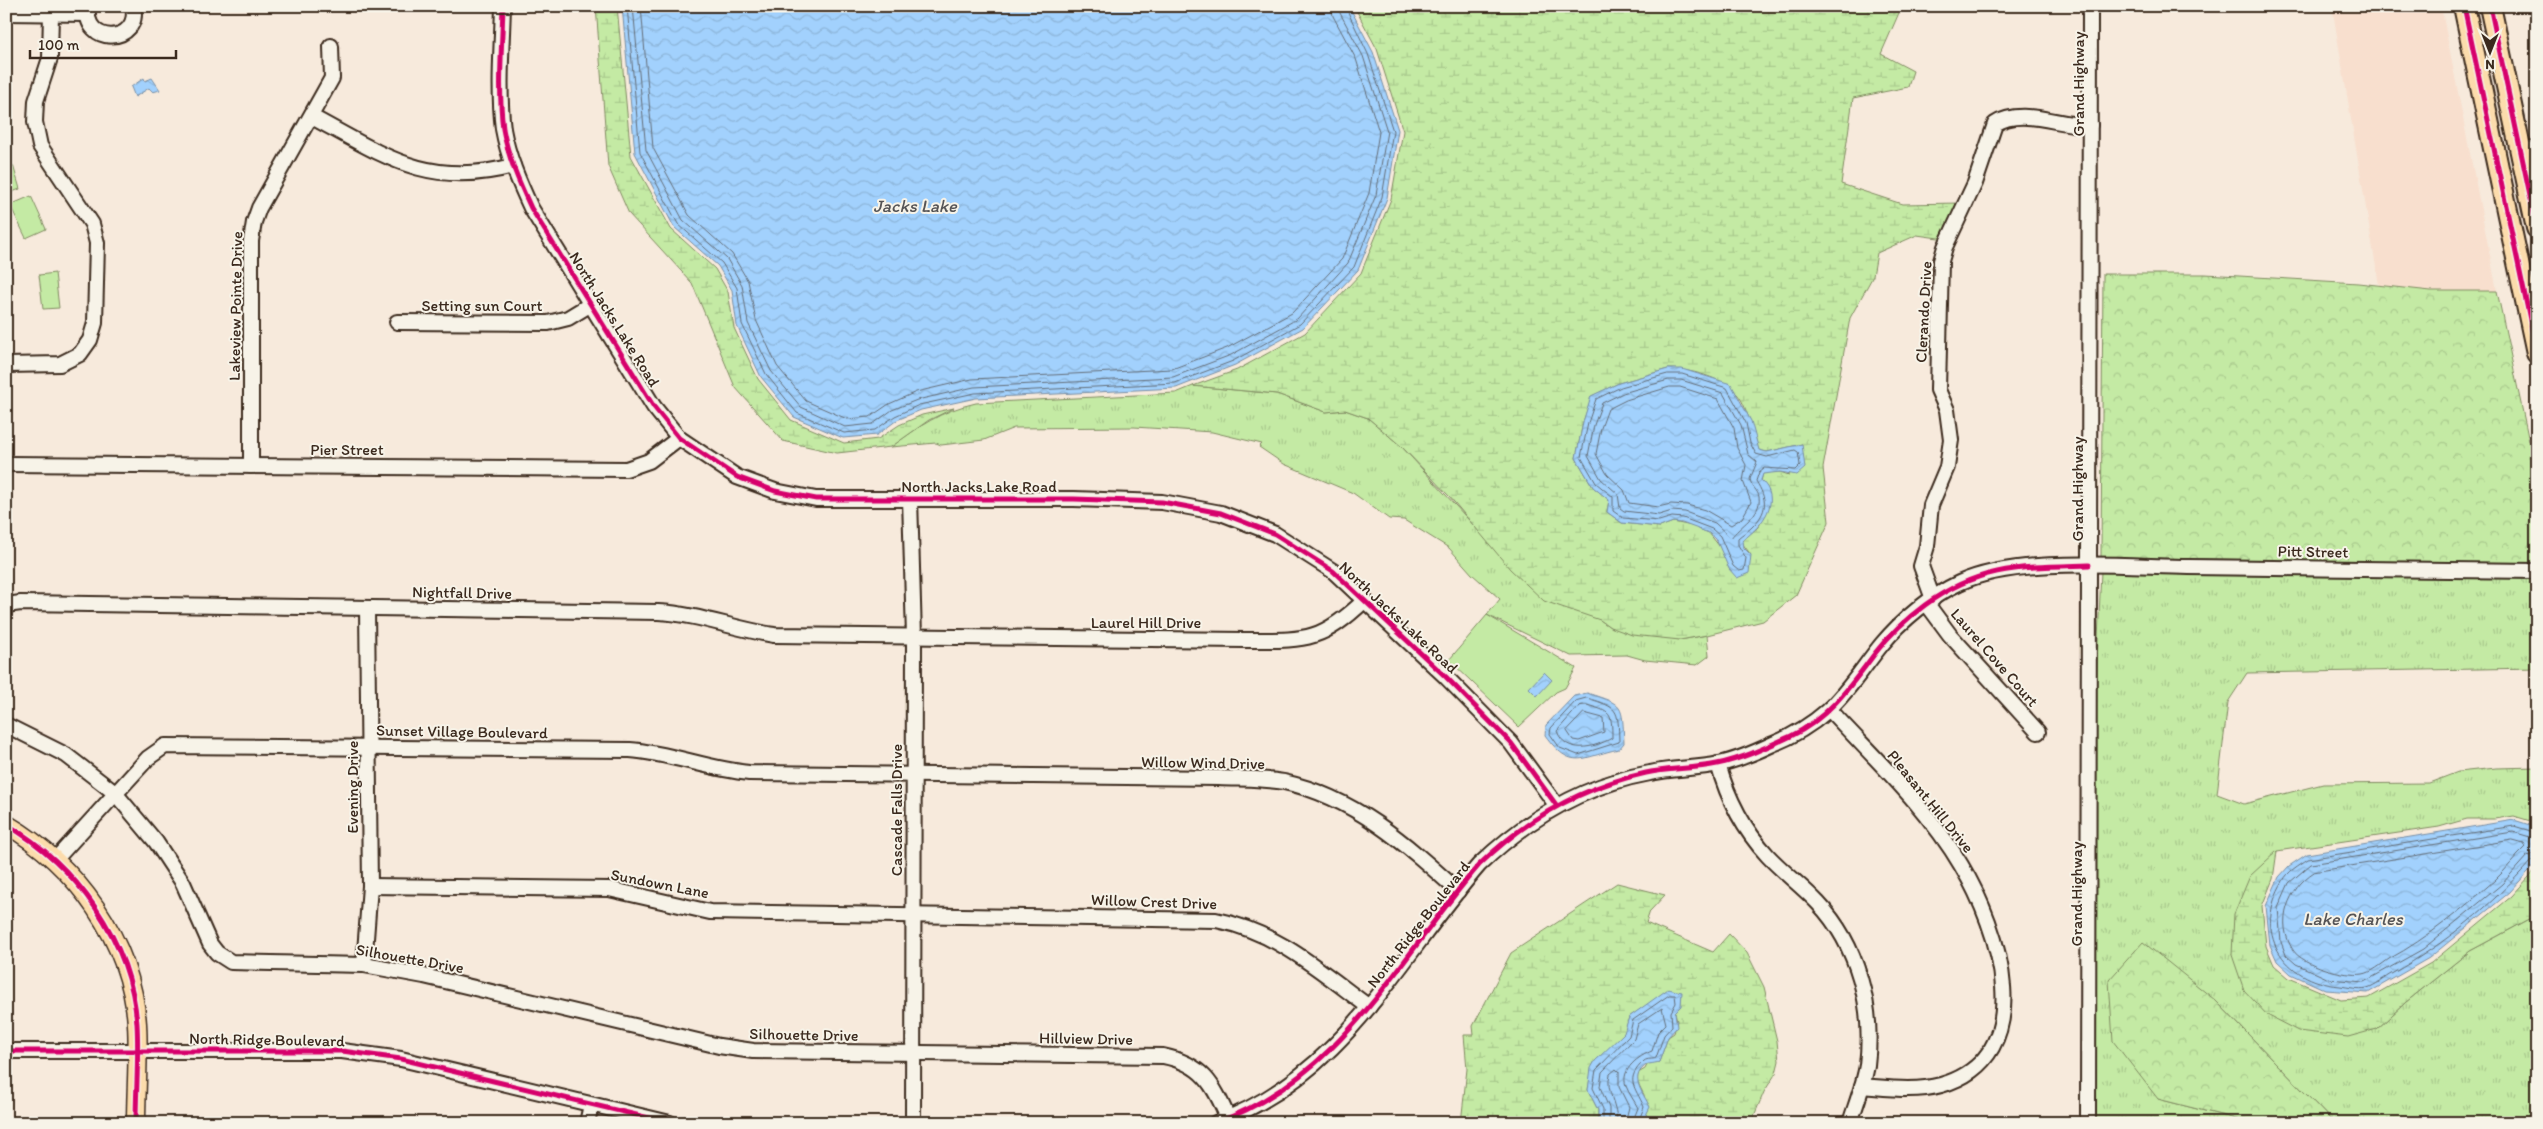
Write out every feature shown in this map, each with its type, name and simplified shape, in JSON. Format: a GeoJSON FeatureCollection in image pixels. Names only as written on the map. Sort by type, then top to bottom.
{"type":"FeatureCollection","features":[{"type":"Feature","properties":{"kind":"highway"},"geometry":{"type":"LineString","coordinates":[[2464,6],[2537,353]]}},
{"type":"Feature","properties":{"kind":"highway"},"geometry":{"type":"LineString","coordinates":[[2490,6],[2528,150],[2532,206],[2537,228]]}},
{"type":"Feature","properties":{"kind":"highway"},"geometry":{"type":"LineString","coordinates":[[2481,91],[2497,126],[2528,150]]}},
{"type":"Feature","properties":{"kind":"highway"},"geometry":{"type":"LineString","coordinates":[[2493,147],[2504,154],[2513,167],[2532,206]]}},
{"type":"Feature","properties":{"kind":"main road"},"geometry":{"type":"LineString","coordinates":[[6,824],[55,860],[94,905],[118,950],[133,996],[136,1023],[136,1123]]}},
{"type":"Feature","properties":{"kind":"street"},"geometry":{"type":"LineString","coordinates":[[6,12],[51,13],[88,10],[93,28],[99,33],[114,36],[128,30],[134,16],[133,6]]}},
{"type":"Feature","properties":{"kind":"street","name":"North Jacks Lake Road"},"geometry":{"type":"LineString","coordinates":[[503,6],[503,128],[513,166],[531,208],[654,407],[679,438],[737,477],[775,491],[816,499],[1134,500],[1212,510],[1276,534],[1334,571],[1512,742],[1557,806]]}},
{"type":"Feature","properties":{"kind":"street","name":"Grand Highway"},"geometry":{"type":"LineString","coordinates":[[2088,1123],[2090,6]]}},
{"type":"Feature","properties":{"kind":"street"},"geometry":{"type":"LineString","coordinates":[[6,365],[60,364],[80,354],[90,340],[95,323],[97,243],[92,224],[40,146],[34,122],[36,102],[50,58],[51,13]]}},
{"type":"Feature","properties":{"kind":"street","name":"Lakeview Pointe Drive"},"geometry":{"type":"LineString","coordinates":[[251,466],[251,241],[254,222],[259,208],[312,117],[332,78],[331,46]]}},
{"type":"Feature","properties":{"kind":"street"},"geometry":{"type":"LineString","coordinates":[[312,117],[393,161],[427,172],[457,175],[477,174],[513,166]]}},
{"type":"Feature","properties":{"kind":"street","name":"Clerando Drive"},"geometry":{"type":"LineString","coordinates":[[1930,602],[1921,566],[1927,546],[1931,505],[1947,467],[1951,440],[1947,410],[1938,390],[1942,315],[1940,271],[1945,247],[1975,183],[1996,124],[2023,117],[2078,126],[2090,125]]}},
{"type":"Feature","properties":{"kind":"street","name":"Setting sun Court"},"geometry":{"type":"LineString","coordinates":[[397,322],[548,323],[568,318],[591,304]]}},
{"type":"Feature","properties":{"kind":"street","name":"Pier Street"},"geometry":{"type":"LineString","coordinates":[[6,464],[626,468],[649,461],[679,438]]}},
{"type":"Feature","properties":{"kind":"street","name":"Cascade Falls Drive"},"geometry":{"type":"LineString","coordinates":[[910,498],[914,637],[913,1123]]}},
{"type":"Feature","properties":{"kind":"street"},"geometry":{"type":"LineString","coordinates":[[1850,1123],[1862,1086],[1869,1043],[1868,1020],[1860,976],[1851,954],[1828,914],[1791,875],[1770,858],[1740,820],[1725,790],[1718,764],[1739,758],[1794,735],[1829,709],[1848,690],[1892,633],[1930,602],[1960,582],[1992,572],[2039,567],[2089,566]]}},
{"type":"Feature","properties":{"kind":"street","name":"Pitt Street"},"geometry":{"type":"LineString","coordinates":[[2089,566],[2537,571]]}},
{"type":"Feature","properties":{"kind":"street","name":"Laurel Hill Drive"},"geometry":{"type":"LineString","coordinates":[[914,637],[1300,638],[1329,630],[1342,622],[1365,600]]}},
{"type":"Feature","properties":{"kind":"street","name":"Laurel Cove Court"},"geometry":{"type":"LineString","coordinates":[[1930,602],[1950,635],[2038,732]]}},
{"type":"Feature","properties":{"kind":"street","name":"Nightfall Drive"},"geometry":{"type":"LineString","coordinates":[[6,605],[21,603],[658,612],[695,616],[748,631],[774,635],[914,637]]}},
{"type":"Feature","properties":{"kind":"street","name":"Evening Drive"},"geometry":{"type":"LineString","coordinates":[[364,966],[370,886],[367,608]]}},
{"type":"Feature","properties":{"kind":"street","name":"Pleasant Hill Drive"},"geometry":{"type":"LineString","coordinates":[[1829,709],[1909,796],[1961,864],[1974,888],[1996,946],[2005,996],[2002,1025],[1986,1056],[1971,1071],[1941,1085],[1925,1088],[1862,1086]]}},
{"type":"Feature","properties":{"kind":"street","name":"Silhouette Drive"},"geometry":{"type":"LineString","coordinates":[[6,725],[66,755],[115,793],[156,842],[183,883],[210,944],[223,958],[241,963],[364,966],[424,976],[736,1049],[913,1053]]}},
{"type":"Feature","properties":{"kind":"street","name":"Sunset Village Boulevard"},"geometry":{"type":"LineString","coordinates":[[55,860],[148,758],[165,746],[630,750],[664,754],[749,774],[914,776]]}},
{"type":"Feature","properties":{"kind":"street","name":"North Ridge Boulevard"},"geometry":{"type":"LineString","coordinates":[[1222,1120],[1260,1103],[1308,1071],[1332,1049],[1369,1007],[1458,891],[1494,850],[1538,817],[1557,806],[1618,780],[1674,768],[1718,764]]}},
{"type":"Feature","properties":{"kind":"street","name":"Willow Wind Drive"},"geometry":{"type":"LineString","coordinates":[[914,776],[1219,778],[1284,782],[1329,796],[1378,824],[1458,891]]}},
{"type":"Feature","properties":{"kind":"street","name":"Sundown Lane"},"geometry":{"type":"LineString","coordinates":[[370,886],[594,888],[631,893],[710,912],[913,914]]}},
{"type":"Feature","properties":{"kind":"street","name":"Willow Crest Drive"},"geometry":{"type":"LineString","coordinates":[[913,914],[1194,918],[1226,922],[1253,929],[1289,948],[1369,1007]]}},
{"type":"Feature","properties":{"kind":"street","name":"North Ridge Boulevard"},"geometry":{"type":"LineString","coordinates":[[6,1051],[342,1051],[401,1059],[670,1123]]}},
{"type":"Feature","properties":{"kind":"street","name":"Hillview Drive"},"geometry":{"type":"LineString","coordinates":[[913,1053],[1163,1056],[1175,1058],[1198,1070],[1207,1078],[1215,1090],[1222,1120]]}},
{"type":"Feature","properties":{"kind":"street"},"geometry":{"type":"LineString","coordinates":[[587,1123],[591,1104]]}},
{"type":"Feature","properties":{"kind":"shaded area"},"geometry":{"type":"Polygon","coordinates":[[[2332,6],[2441,6],[2497,291],[2431,291],[2379,285],[2332,6]]]}},
{"type":"Feature","properties":{"kind":"green space"},"geometry":{"type":"Polygon","coordinates":[[[596,6],[617,6],[631,156],[671,229],[715,269],[728,292],[734,328],[758,379],[791,420],[844,443],[878,439],[899,425],[922,415],[954,408],[929,420],[891,447],[837,453],[783,441],[735,387],[692,283],[629,214],[608,166],[596,6]]]}},
{"type":"Feature","properties":{"kind":"green space"},"geometry":{"type":"Polygon","coordinates":[[[1354,6],[1902,6],[1881,54],[1913,71],[1908,87],[1853,98],[1841,184],[1902,204],[1960,203],[1953,240],[1917,235],[1877,253],[1873,276],[1850,318],[1823,468],[1829,522],[1796,595],[1763,621],[1680,640],[1632,635],[1610,627],[1600,620],[1544,601],[1510,569],[1449,496],[1402,447],[1368,418],[1345,410],[1326,412],[1277,394],[1193,386],[1237,370],[1305,333],[1361,273],[1391,199],[1403,131],[1377,49],[1354,6]],[[1668,369],[1619,383],[1592,396],[1583,422],[1576,458],[1593,487],[1609,500],[1607,512],[1622,523],[1660,527],[1673,522],[1697,527],[1709,533],[1720,547],[1751,555],[1742,543],[1761,523],[1763,508],[1761,484],[1763,473],[1780,472],[1789,475],[1802,444],[1767,452],[1758,450],[1743,404],[1730,387],[1713,378],[1695,372],[1668,369]]]}},
{"type":"Feature","properties":{"kind":"green space"},"geometry":{"type":"Polygon","coordinates":[[[13,165],[20,189],[7,194],[6,167],[13,165]]]}},
{"type":"Feature","properties":{"kind":"green space"},"geometry":{"type":"Polygon","coordinates":[[[31,196],[46,229],[26,238],[10,205],[31,196]]]}},
{"type":"Feature","properties":{"kind":"green space"},"geometry":{"type":"Polygon","coordinates":[[[55,273],[59,308],[43,309],[39,275],[55,273]]]}},
{"type":"Feature","properties":{"kind":"green space"},"geometry":{"type":"Polygon","coordinates":[[[2103,274],[2205,274],[2358,283],[2431,291],[2497,291],[2537,479],[2537,565],[2101,557],[2103,274]]]}},
{"type":"Feature","properties":{"kind":"green space"},"geometry":{"type":"Polygon","coordinates":[[[1193,386],[1277,394],[1326,412],[1345,410],[1368,418],[1402,447],[1477,529],[1610,627],[1680,640],[1707,635],[1709,656],[1697,665],[1645,660],[1627,655],[1571,656],[1487,615],[1500,599],[1472,574],[1449,548],[1404,520],[1389,519],[1353,493],[1284,464],[1259,447],[1262,444],[1212,432],[1134,427],[1014,428],[984,440],[941,445],[936,443],[891,447],[921,426],[941,415],[976,403],[1176,393],[1193,386]]]}},
{"type":"Feature","properties":{"kind":"green space"},"geometry":{"type":"Polygon","coordinates":[[[2101,571],[2537,578],[2537,668],[2247,673],[2228,702],[2217,794],[2244,804],[2323,784],[2429,783],[2458,772],[2496,768],[2537,767],[2537,823],[2514,816],[2494,819],[2467,819],[2439,827],[2277,851],[2232,955],[2377,1029],[2406,1002],[2470,951],[2537,915],[2537,1123],[2334,1123],[2215,1000],[2158,1099],[2252,1123],[2092,1123],[2093,755],[2101,571]]]}},
{"type":"Feature","properties":{"kind":"green space"},"geometry":{"type":"Polygon","coordinates":[[[1487,615],[1576,668],[1565,688],[1556,692],[1519,727],[1449,660],[1487,615]]]}},
{"type":"Feature","properties":{"kind":"green space"},"geometry":{"type":"Polygon","coordinates":[[[2277,851],[2273,879],[2262,906],[2266,946],[2274,965],[2289,978],[2341,1000],[2369,998],[2431,963],[2512,896],[2537,868],[2537,915],[2470,951],[2406,1002],[2377,1029],[2348,1037],[2298,1031],[2267,1015],[2244,990],[2232,955],[2234,914],[2250,876],[2277,851]]]}},
{"type":"Feature","properties":{"kind":"green space"},"geometry":{"type":"Polygon","coordinates":[[[1617,883],[1665,895],[1650,911],[1646,923],[1713,952],[1729,934],[1747,953],[1764,987],[1777,1041],[1779,1061],[1776,1073],[1764,1092],[1751,1123],[1642,1123],[1647,1116],[1644,1095],[1637,1081],[1638,1073],[1645,1069],[1648,1063],[1659,1062],[1668,1037],[1674,1033],[1677,1021],[1675,1012],[1641,1009],[1629,1017],[1625,1033],[1592,1068],[1588,1090],[1598,1110],[1598,1123],[1461,1123],[1467,1069],[1464,1035],[1474,1035],[1473,1026],[1511,953],[1617,883]]]}},
{"type":"Feature","properties":{"kind":"green space"},"geometry":{"type":"Polygon","coordinates":[[[2143,942],[2215,1000],[2334,1123],[2252,1123],[2158,1099],[2113,1041],[2109,980],[2143,942]]]}},
{"type":"Feature","properties":{"kind":"water","name":"Jacks Lake"},"geometry":{"type":"Polygon","coordinates":[[[622,6],[1349,6],[1373,52],[1398,130],[1387,198],[1358,270],[1303,328],[1235,365],[1176,388],[976,398],[921,410],[897,420],[877,435],[843,438],[794,417],[761,377],[737,326],[732,290],[718,266],[674,227],[635,153],[622,6]]]}},
{"type":"Feature","properties":{"kind":"water"},"geometry":{"type":"Polygon","coordinates":[[[144,78],[145,81],[152,78],[160,90],[153,92],[149,88],[135,97],[131,87],[144,78]]]}},
{"type":"Feature","properties":{"kind":"water"},"geometry":{"type":"Polygon","coordinates":[[[1668,369],[1682,369],[1731,384],[1751,421],[1759,450],[1767,452],[1802,444],[1805,468],[1797,475],[1780,472],[1763,474],[1761,480],[1770,496],[1770,504],[1757,528],[1743,540],[1744,548],[1751,555],[1749,573],[1737,578],[1729,569],[1716,539],[1709,533],[1682,523],[1673,522],[1660,527],[1622,523],[1607,512],[1609,500],[1593,487],[1576,458],[1583,422],[1591,396],[1619,383],[1668,369]]]}},
{"type":"Feature","properties":{"kind":"water"},"geometry":{"type":"Polygon","coordinates":[[[1544,672],[1552,680],[1537,696],[1529,688],[1544,672]]]}},
{"type":"Feature","properties":{"kind":"water"},"geometry":{"type":"Polygon","coordinates":[[[1587,693],[1609,700],[1619,708],[1623,720],[1624,743],[1619,749],[1586,758],[1570,758],[1554,747],[1545,735],[1546,725],[1574,696],[1587,693]]]}},
{"type":"Feature","properties":{"kind":"water","name":"Lake Charles"},"geometry":{"type":"Polygon","coordinates":[[[2514,820],[2533,826],[2537,830],[2537,862],[2510,892],[2429,958],[2368,993],[2326,990],[2291,974],[2277,961],[2270,945],[2266,906],[2279,877],[2289,866],[2307,854],[2514,820]]]}},
{"type":"Feature","properties":{"kind":"water"},"geometry":{"type":"Polygon","coordinates":[[[1668,989],[1682,992],[1681,1006],[1675,1012],[1677,1027],[1668,1037],[1659,1062],[1648,1064],[1639,1074],[1638,1084],[1650,1107],[1642,1123],[1598,1123],[1598,1110],[1588,1090],[1591,1068],[1595,1061],[1624,1033],[1629,1017],[1668,989]]]}},
{"type":"Feature","properties":{"kind":"cycle path"},"geometry":{"type":"LineString","coordinates":[[503,6],[501,68],[503,129],[518,179],[531,208],[654,407],[679,438],[737,477],[775,491],[816,499],[1074,499],[1162,502],[1221,513],[1275,534],[1333,571],[1446,677],[1511,743],[1557,806]]}},
{"type":"Feature","properties":{"kind":"cycle path"},"geometry":{"type":"LineString","coordinates":[[2464,6],[2537,353]]}},
{"type":"Feature","properties":{"kind":"cycle path"},"geometry":{"type":"LineString","coordinates":[[2490,6],[2537,228]]}},
{"type":"Feature","properties":{"kind":"cycle path"},"geometry":{"type":"LineString","coordinates":[[1216,1123],[1261,1102],[1300,1076],[1334,1046],[1393,977],[1479,865],[1497,848],[1536,819],[1577,796],[1622,779],[1655,771],[1708,766],[1726,762],[1764,748],[1804,729],[1817,720],[1838,700],[1881,645],[1905,621],[1925,605],[1965,582],[1984,575],[2023,568],[2089,565]]}},
{"type":"Feature","properties":{"kind":"cycle path"},"geometry":{"type":"LineString","coordinates":[[6,824],[31,841],[77,883],[111,935],[124,963],[133,993],[137,1024],[136,1123]]}},
{"type":"Feature","properties":{"kind":"cycle path"},"geometry":{"type":"LineString","coordinates":[[6,1051],[342,1051],[401,1059],[670,1123]]}}]}
